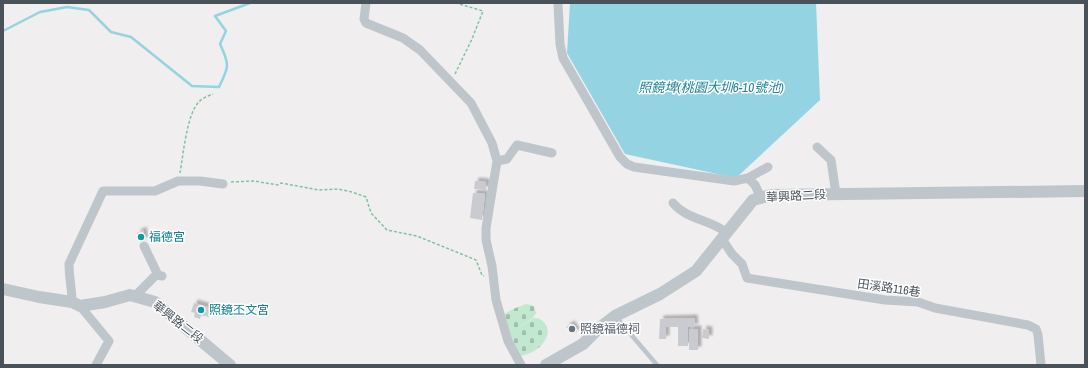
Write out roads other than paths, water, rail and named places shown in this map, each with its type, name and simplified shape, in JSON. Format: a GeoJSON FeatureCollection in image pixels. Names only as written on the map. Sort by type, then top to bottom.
{"type":"FeatureCollection","features":[{"type":"Feature","properties":{"kind":"street"},"geometry":{"type":"LineString","coordinates":[[366,3],[364,19],[366,23],[403,38],[420,50],[450,83],[472,104],[492,143],[497,161],[486,228],[486,240],[492,266],[496,300],[508,341],[521,365]]}},
{"type":"Feature","properties":{"kind":"street"},"geometry":{"type":"LineString","coordinates":[[558,3],[560,44],[563,58],[620,157],[627,164],[634,167],[734,181],[748,178],[768,166]]}},
{"type":"Feature","properties":{"kind":"street"},"geometry":{"type":"LineString","coordinates":[[497,161],[507,159],[517,145],[552,153]]}},
{"type":"Feature","properties":{"kind":"street"},"geometry":{"type":"LineString","coordinates":[[817,147],[831,160],[836,194]]}},
{"type":"Feature","properties":{"kind":"street"},"geometry":{"type":"LineString","coordinates":[[748,178],[755,185],[761,198]]}},
{"type":"Feature","properties":{"kind":"street"},"geometry":{"type":"LineString","coordinates":[[96,365],[109,341],[76,304],[69,274],[69,264],[104,191],[155,191],[178,181],[200,181],[223,184]]}},
{"type":"Feature","properties":{"kind":"street","name":"華興路二段"},"geometry":{"type":"LineString","coordinates":[[546,365],[583,344],[598,329],[615,316],[660,294],[696,270],[753,200],[771,195],[1085,191]]}},
{"type":"Feature","properties":{"kind":"street"},"geometry":{"type":"LineString","coordinates":[[673,203],[678,209],[690,216],[718,226],[724,236]]}},
{"type":"Feature","properties":{"kind":"street","name":"田溪路116巷"},"geometry":{"type":"LineString","coordinates":[[724,236],[732,254],[742,264],[747,278],[885,300],[918,302],[935,308],[1028,325],[1036,329],[1038,335],[1041,365]]}},
{"type":"Feature","properties":{"kind":"street"},"geometry":{"type":"LineString","coordinates":[[135,296],[156,275],[160,276],[144,246]]}},
{"type":"Feature","properties":{"kind":"street","name":"華興路二段"},"geometry":{"type":"LineString","coordinates":[[3,289],[76,304],[105,302],[130,295],[156,302],[230,365]]}},
{"type":"Feature","properties":{"kind":"lane"},"geometry":{"type":"LineString","coordinates":[[615,316],[657,365]]}},
{"type":"Feature","properties":{"kind":"water","name":"照鏡埤(桃園大圳6-10號池)"},"geometry":{"type":"Polygon","coordinates":[[[570,3],[816,3],[820,100],[736,178],[625,154],[567,53],[570,3]]]}},
{"type":"Feature","properties":{"kind":"waterway"},"geometry":{"type":"LineString","coordinates":[[3,31],[40,12],[67,7],[89,10],[111,32],[131,37],[192,86],[219,87],[225,75],[227,66],[227,62],[220,44],[226,31],[215,16],[250,3]]}},
{"type":"Feature","properties":{"kind":"place","name":"福德宮"},"geometry":{"type":"Point","coordinates":[141,237]}},
{"type":"Feature","properties":{"kind":"place","name":"照鏡丕文宮"},"geometry":{"type":"Point","coordinates":[201,310]}},
{"type":"Feature","properties":{"kind":"place","name":"照鏡福德祠"},"geometry":{"type":"Point","coordinates":[572,329]}}]}
